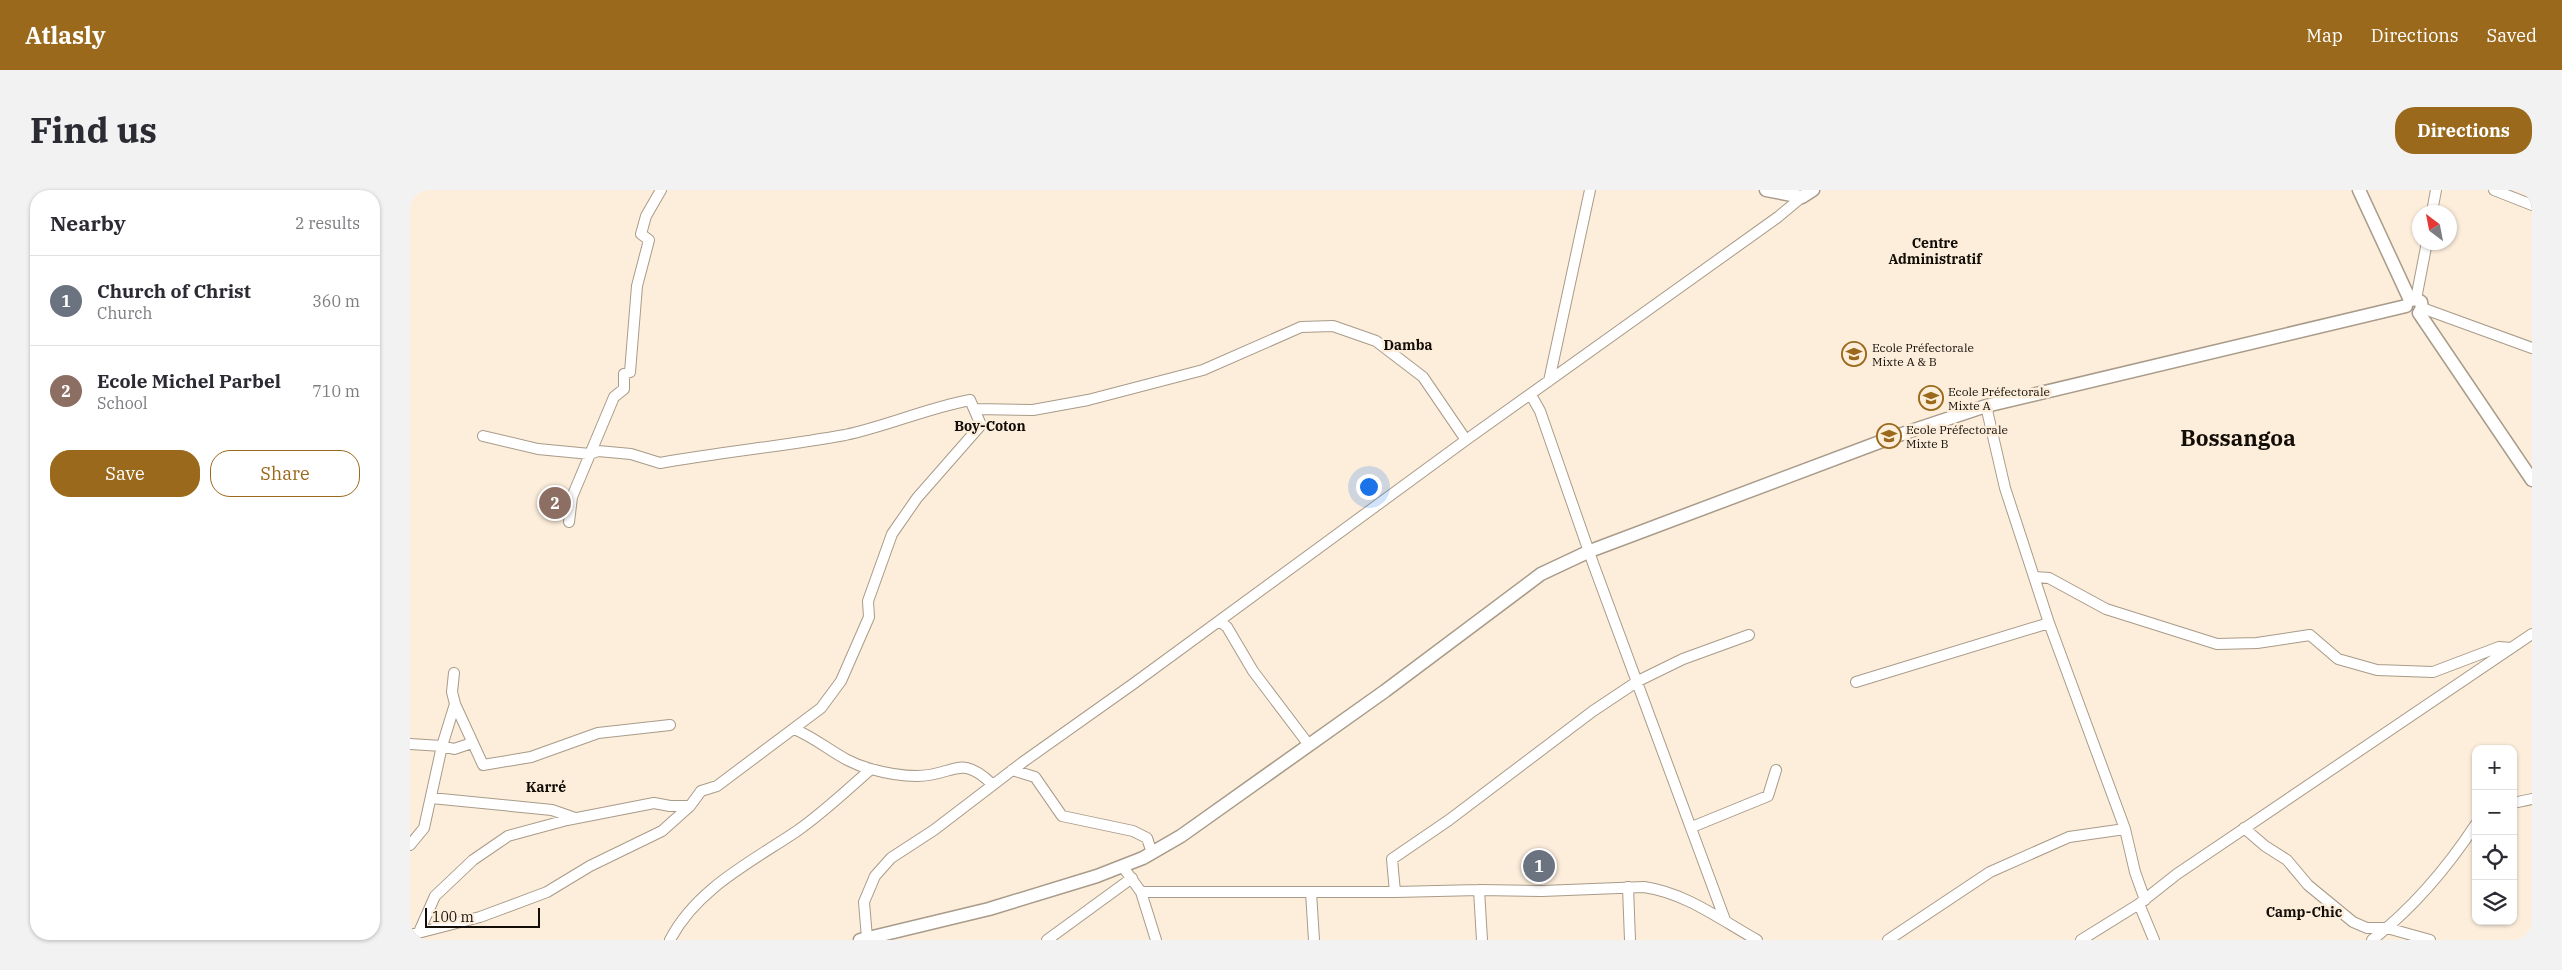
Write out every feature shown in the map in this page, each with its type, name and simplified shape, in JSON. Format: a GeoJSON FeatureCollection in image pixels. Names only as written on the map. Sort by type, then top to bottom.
{"type":"FeatureCollection","features":[{"type":"Feature","properties":{"kind":"main road"},"geometry":{"type":"LineString","coordinates":[[1766,190],[1808,193]]}},
{"type":"Feature","properties":{"kind":"main road"},"geometry":{"type":"LineString","coordinates":[[2359,190],[2415,305],[2532,480]]}},
{"type":"Feature","properties":{"kind":"main road"},"geometry":{"type":"LineString","coordinates":[[864,939],[989,909],[1123,867],[1152,853],[1181,836],[1385,691],[1533,579],[1590,550],[1893,437],[1986,406],[2415,305]]}},
{"type":"Feature","properties":{"kind":"street"},"geometry":{"type":"LineString","coordinates":[[570,522],[572,497],[614,397],[624,390],[624,374],[630,372],[637,286],[649,240],[641,234],[646,216],[661,190]]}},
{"type":"Feature","properties":{"kind":"street"},"geometry":{"type":"LineString","coordinates":[[1549,381],[1590,190]]}},
{"type":"Feature","properties":{"kind":"street"},"geometry":{"type":"LineString","coordinates":[[2433,205],[2436,190]]}},
{"type":"Feature","properties":{"kind":"street"},"geometry":{"type":"LineString","coordinates":[[2494,190],[2532,205]]}},
{"type":"Feature","properties":{"kind":"street"},"geometry":{"type":"LineString","coordinates":[[864,939],[864,902],[879,870],[891,858],[994,785],[1466,440],[1778,217],[1808,193]]}},
{"type":"Feature","properties":{"kind":"street"},"geometry":{"type":"LineString","coordinates":[[2425,250],[2415,305],[2532,348]]}},
{"type":"Feature","properties":{"kind":"street"},"geometry":{"type":"LineString","coordinates":[[975,409],[1033,410],[1088,400],[1203,370],[1301,327],[1333,326],[1376,340],[1422,377],[1466,440]]}},
{"type":"Feature","properties":{"kind":"street"},"geometry":{"type":"LineString","coordinates":[[1531,395],[1540,412],[1725,920]]}},
{"type":"Feature","properties":{"kind":"street"},"geometry":{"type":"LineString","coordinates":[[414,933],[480,917],[547,892],[590,866],[662,831],[690,806],[701,791],[717,786],[820,708],[841,681],[870,617],[868,601],[892,534],[917,498],[981,425],[970,400],[938,406],[897,422],[846,434],[660,463],[631,454],[598,451],[590,454],[538,449],[483,436]]}},
{"type":"Feature","properties":{"kind":"street"},"geometry":{"type":"LineString","coordinates":[[1986,406],[2005,488],[2049,623],[2124,829],[2142,902],[2154,940]]}},
{"type":"Feature","properties":{"kind":"street"},"geometry":{"type":"LineString","coordinates":[[2035,577],[2048,578],[2106,609],[2217,644],[2257,643],[2310,635],[2338,659],[2377,670],[2433,672],[2499,647],[2511,648]]}},
{"type":"Feature","properties":{"kind":"street"},"geometry":{"type":"LineString","coordinates":[[1219,621],[1227,628],[1253,671],[1309,745]]}},
{"type":"Feature","properties":{"kind":"street"},"geometry":{"type":"LineString","coordinates":[[1856,682],[2049,623]]}},
{"type":"Feature","properties":{"kind":"street"},"geometry":{"type":"LineString","coordinates":[[2081,940],[2142,902],[2177,874],[2532,634]]}},
{"type":"Feature","properties":{"kind":"street"},"geometry":{"type":"LineString","coordinates":[[1395,892],[1392,859],[1450,820],[1593,711],[1638,681],[1683,658],[1749,635]]}},
{"type":"Feature","properties":{"kind":"street"},"geometry":{"type":"LineString","coordinates":[[454,673],[452,692],[455,704],[483,766],[531,757],[598,733],[670,725]]}},
{"type":"Feature","properties":{"kind":"street"},"geometry":{"type":"LineString","coordinates":[[410,845],[424,828],[442,746],[455,704]]}},
{"type":"Feature","properties":{"kind":"street"},"geometry":{"type":"LineString","coordinates":[[794,729],[811,736],[839,757],[871,769],[917,776],[964,767],[979,771],[994,785]]}},
{"type":"Feature","properties":{"kind":"street"},"geometry":{"type":"LineString","coordinates":[[410,744],[442,746],[454,749],[472,743]]}},
{"type":"Feature","properties":{"kind":"street"},"geometry":{"type":"LineString","coordinates":[[670,940],[678,925],[717,883],[799,829],[871,769]]}},
{"type":"Feature","properties":{"kind":"street"},"geometry":{"type":"LineString","coordinates":[[1012,770],[1035,777],[1062,816],[1133,831],[1147,838],[1152,853]]}},
{"type":"Feature","properties":{"kind":"street"},"geometry":{"type":"LineString","coordinates":[[1692,827],[1768,796],[1776,770]]}},
{"type":"Feature","properties":{"kind":"street"},"geometry":{"type":"LineString","coordinates":[[431,798],[552,810],[577,818]]}},
{"type":"Feature","properties":{"kind":"street"},"geometry":{"type":"LineString","coordinates":[[2517,802],[2532,799]]}},
{"type":"Feature","properties":{"kind":"street"},"geometry":{"type":"LineString","coordinates":[[414,933],[435,896],[473,860],[508,836],[577,818],[654,803],[670,806],[690,806]]}},
{"type":"Feature","properties":{"kind":"street"},"geometry":{"type":"LineString","coordinates":[[2244,828],[2265,846],[2287,860],[2308,885],[2352,922],[2367,928],[2387,928],[2430,940]]}},
{"type":"Feature","properties":{"kind":"street"},"geometry":{"type":"LineString","coordinates":[[1888,940],[1990,872],[2069,837],[2124,829]]}},
{"type":"Feature","properties":{"kind":"street"},"geometry":{"type":"LineString","coordinates":[[2372,940],[2401,917],[2451,859],[2472,830]]}},
{"type":"Feature","properties":{"kind":"street"},"geometry":{"type":"LineString","coordinates":[[1123,867],[1141,892],[1156,940]]}},
{"type":"Feature","properties":{"kind":"street"},"geometry":{"type":"LineString","coordinates":[[1047,940],[1132,878]]}},
{"type":"Feature","properties":{"kind":"street"},"geometry":{"type":"LineString","coordinates":[[1628,887],[1630,940]]}},
{"type":"Feature","properties":{"kind":"street"},"geometry":{"type":"LineString","coordinates":[[1141,892],[1542,891],[1628,887],[1659,889],[1725,920],[1757,940]]}},
{"type":"Feature","properties":{"kind":"street"},"geometry":{"type":"LineString","coordinates":[[1480,890],[1482,940]]}},
{"type":"Feature","properties":{"kind":"street"},"geometry":{"type":"LineString","coordinates":[[1311,892],[1314,940]]}},
{"type":"Feature","properties":{"kind":"place","name":"Ecole Préfectorale Mixte A & B"},"geometry":{"type":"Point","coordinates":[1854,354]}},
{"type":"Feature","properties":{"kind":"place","name":"Ecole Préfectorale Mixte A"},"geometry":{"type":"Point","coordinates":[1931,398]}},
{"type":"Feature","properties":{"kind":"place","name":"Ecole Préfectorale Mixte B"},"geometry":{"type":"Point","coordinates":[1889,436]}},
{"type":"Feature","properties":{"kind":"place","name":"Ecole Michel Parbel"},"geometry":{"type":"Point","coordinates":[555,503]}},
{"type":"Feature","properties":{"kind":"place","name":"Church of Christ"},"geometry":{"type":"Point","coordinates":[1539,866]}},
{"type":"Feature","properties":{"kind":"district","name":"Centre Administratif"},"geometry":{"type":"Point","coordinates":[1935,252]}},
{"type":"Feature","properties":{"kind":"district","name":"Damba"},"geometry":{"type":"Point","coordinates":[1408,345]}},
{"type":"Feature","properties":{"kind":"district","name":"Boy-Coton"},"geometry":{"type":"Point","coordinates":[990,426]}},
{"type":"Feature","properties":{"kind":"district","name":"Bossangoa"},"geometry":{"type":"Point","coordinates":[2238,437]}},
{"type":"Feature","properties":{"kind":"district","name":"Karré"},"geometry":{"type":"Point","coordinates":[546,787]}},
{"type":"Feature","properties":{"kind":"district","name":"Camp-Chic"},"geometry":{"type":"Point","coordinates":[2304,912]}}]}
